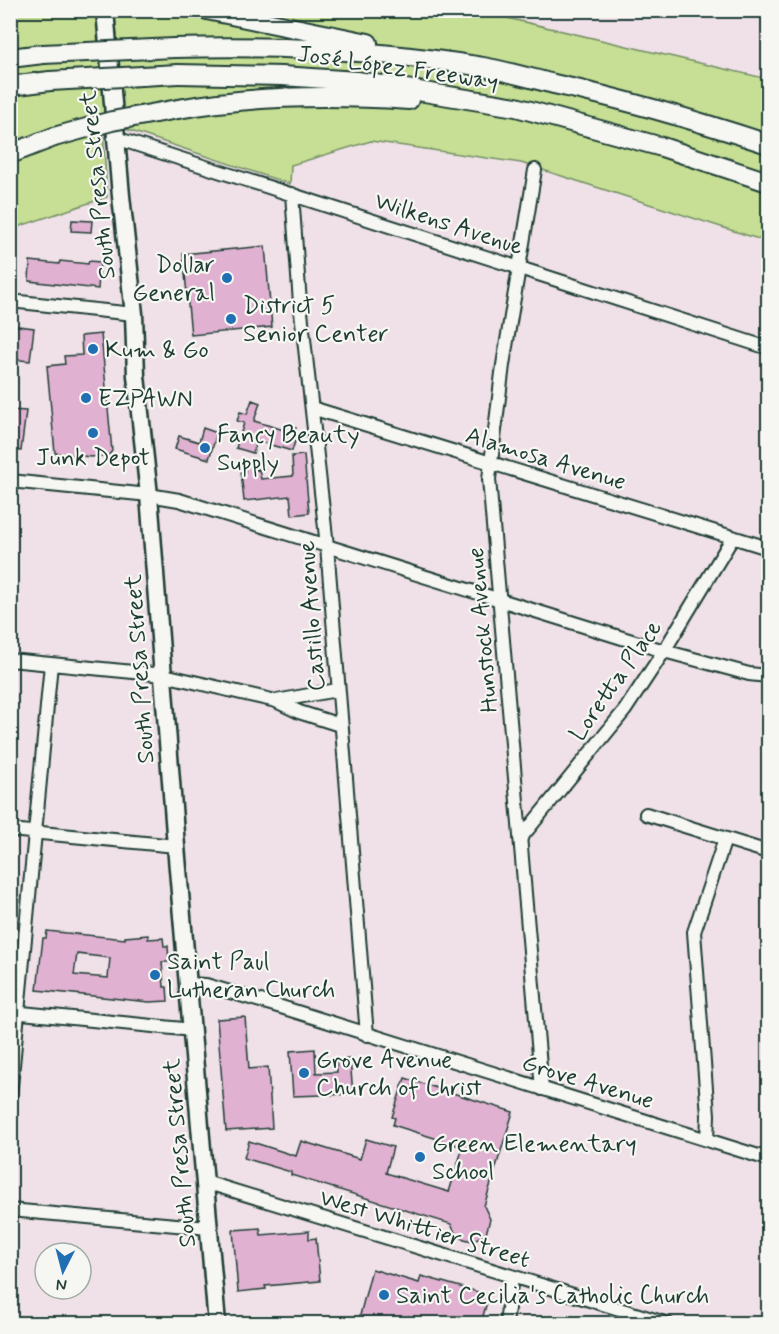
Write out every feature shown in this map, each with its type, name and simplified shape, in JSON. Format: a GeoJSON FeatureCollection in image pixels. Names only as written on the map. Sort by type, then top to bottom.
{"type":"FeatureCollection","features":[{"type":"Feature","properties":{"kind":"highway"},"geometry":{"type":"LineString","coordinates":[[207,10],[484,67]]}},
{"type":"Feature","properties":{"kind":"highway","name":"José López Freeway"},"geometry":{"type":"LineString","coordinates":[[10,58],[43,54],[174,48],[295,47],[384,55],[484,67],[623,100],[768,144]]}},
{"type":"Feature","properties":{"kind":"highway","name":"José López Freeway"},"geometry":{"type":"LineString","coordinates":[[10,86],[50,81],[178,74],[282,76],[357,81],[516,107],[662,147],[768,182]]}},
{"type":"Feature","properties":{"kind":"highway"},"geometry":{"type":"LineString","coordinates":[[10,154],[54,137],[112,121],[210,103],[286,96],[381,98],[516,107]]}},
{"type":"Feature","properties":{"kind":"main road","name":"South Presa Street"},"geometry":{"type":"LineString","coordinates":[[105,10],[134,314],[136,376],[149,495],[216,1323]]}},
{"type":"Feature","properties":{"kind":"street","name":"Wilkens Avenue"},"geometry":{"type":"LineString","coordinates":[[116,138],[768,348]]}},
{"type":"Feature","properties":{"kind":"street","name":"Hunstock Avenue"},"geometry":{"type":"LineString","coordinates":[[535,170],[489,479],[542,1089]]}},
{"type":"Feature","properties":{"kind":"street","name":"Castillo Avenue"},"geometry":{"type":"LineString","coordinates":[[292,194],[300,303],[327,546],[367,1035]]}},
{"type":"Feature","properties":{"kind":"street"},"geometry":{"type":"LineString","coordinates":[[10,301],[134,314]]}},
{"type":"Feature","properties":{"kind":"street","name":"Alamosa Avenue"},"geometry":{"type":"LineString","coordinates":[[312,408],[768,548]]}},
{"type":"Feature","properties":{"kind":"street"},"geometry":{"type":"LineString","coordinates":[[10,481],[178,500],[664,651],[749,674],[768,676]]}},
{"type":"Feature","properties":{"kind":"street","name":"Loretta Place"},"geometry":{"type":"LineString","coordinates":[[520,839],[625,710],[664,651],[733,537]]}},
{"type":"Feature","properties":{"kind":"street"},"geometry":{"type":"LineString","coordinates":[[10,660],[164,675],[276,701],[299,712],[340,725]]}},
{"type":"Feature","properties":{"kind":"street"},"geometry":{"type":"LineString","coordinates":[[10,1097],[14,1012],[35,833],[51,664]]}},
{"type":"Feature","properties":{"kind":"street"},"geometry":{"type":"LineString","coordinates":[[276,701],[337,690]]}},
{"type":"Feature","properties":{"kind":"street"},"geometry":{"type":"LineString","coordinates":[[646,814],[768,852]]}},
{"type":"Feature","properties":{"kind":"street"},"geometry":{"type":"LineString","coordinates":[[10,830],[176,846]]}},
{"type":"Feature","properties":{"kind":"street"},"geometry":{"type":"LineString","coordinates":[[707,1140],[708,1115],[694,932],[725,839]]}},
{"type":"Feature","properties":{"kind":"street","name":"Grove Avenue"},"geometry":{"type":"LineString","coordinates":[[188,984],[206,985],[768,1159]]}},
{"type":"Feature","properties":{"kind":"street"},"geometry":{"type":"LineString","coordinates":[[14,1012],[193,1030]]}},
{"type":"Feature","properties":{"kind":"street","name":"West Whittier Street"},"geometry":{"type":"LineString","coordinates":[[204,1182],[668,1323]]}},
{"type":"Feature","properties":{"kind":"street"},"geometry":{"type":"LineString","coordinates":[[10,1209],[209,1228]]}},
{"type":"Feature","properties":{"kind":"street"},"geometry":{"type":"LineString","coordinates":[[506,1323],[512,1277]]}},
{"type":"Feature","properties":{"kind":"green space"},"geometry":{"type":"Polygon","coordinates":[[[11,11],[477,11],[768,79],[768,242],[521,163],[371,141],[291,165],[290,184],[122,128],[103,127],[107,197],[14,228],[11,234],[11,11]]]}},
{"type":"Feature","properties":{"kind":"building"},"geometry":{"type":"Polygon","coordinates":[[[72,220],[92,221],[91,232],[71,231],[72,220]]]}},
{"type":"Feature","properties":{"kind":"building","name":"Dollar General"},"geometry":{"type":"Polygon","coordinates":[[[265,246],[272,327],[191,335],[183,254],[265,246]]]}},
{"type":"Feature","properties":{"kind":"building"},"geometry":{"type":"Polygon","coordinates":[[[30,261],[59,264],[60,261],[88,264],[89,261],[100,262],[98,289],[29,281],[30,261]]]}},
{"type":"Feature","properties":{"kind":"building"},"geometry":{"type":"Polygon","coordinates":[[[10,325],[34,328],[30,361],[10,359],[10,325]]]}},
{"type":"Feature","properties":{"kind":"building"},"geometry":{"type":"Polygon","coordinates":[[[101,334],[112,451],[109,455],[91,457],[55,453],[47,366],[65,364],[64,356],[82,355],[81,336],[101,334]]]}},
{"type":"Feature","properties":{"kind":"building"},"geometry":{"type":"Polygon","coordinates":[[[252,400],[260,403],[254,421],[284,430],[285,425],[296,428],[293,435],[297,435],[292,451],[257,441],[253,453],[236,448],[244,423],[237,421],[240,412],[247,414],[252,400]]]}},
{"type":"Feature","properties":{"kind":"building"},"geometry":{"type":"Polygon","coordinates":[[[10,410],[26,411],[21,451],[10,450],[10,410]]]}},
{"type":"Feature","properties":{"kind":"building"},"geometry":{"type":"Polygon","coordinates":[[[203,428],[217,433],[209,459],[175,449],[179,436],[199,442],[203,428]]]}},
{"type":"Feature","properties":{"kind":"building"},"geometry":{"type":"Polygon","coordinates":[[[304,455],[309,513],[292,515],[290,496],[244,501],[241,472],[245,472],[245,465],[255,464],[256,470],[259,469],[261,479],[293,476],[292,456],[304,455]]]}},
{"type":"Feature","properties":{"kind":"building"},"geometry":{"type":"Polygon","coordinates":[[[47,931],[125,939],[125,937],[148,935],[148,939],[163,938],[164,946],[168,946],[169,962],[162,962],[164,987],[167,987],[168,1001],[149,1002],[37,990],[43,938],[46,938],[47,931]],[[77,954],[74,975],[108,978],[110,958],[77,954]]]}},
{"type":"Feature","properties":{"kind":"building"},"geometry":{"type":"Polygon","coordinates":[[[245,1017],[249,1069],[268,1067],[272,1128],[226,1131],[217,1019],[245,1017]]]}},
{"type":"Feature","properties":{"kind":"building"},"geometry":{"type":"Polygon","coordinates":[[[315,1049],[316,1073],[337,1072],[336,1060],[350,1059],[353,1094],[293,1096],[290,1051],[315,1049]]]}},
{"type":"Feature","properties":{"kind":"building"},"geometry":{"type":"Polygon","coordinates":[[[405,1078],[513,1112],[484,1206],[490,1219],[486,1234],[472,1241],[457,1237],[451,1224],[291,1175],[291,1172],[244,1158],[249,1141],[296,1156],[301,1141],[360,1159],[366,1139],[393,1147],[386,1173],[449,1192],[463,1147],[393,1125],[395,1118],[392,1117],[405,1078]]]}},
{"type":"Feature","properties":{"kind":"building"},"geometry":{"type":"Polygon","coordinates":[[[260,1228],[261,1235],[309,1231],[309,1239],[316,1238],[320,1281],[265,1286],[266,1289],[238,1292],[233,1230],[260,1228]]]}},
{"type":"Feature","properties":{"kind":"building"},"geometry":{"type":"Polygon","coordinates":[[[372,1269],[419,1283],[421,1276],[489,1295],[481,1323],[358,1323],[372,1269]]]}},
{"type":"Feature","properties":{"kind":"place","name":"Dollar General"},"geometry":{"type":"Point","coordinates":[227,278]}},
{"type":"Feature","properties":{"kind":"place","name":"District 5 Senior Center"},"geometry":{"type":"Point","coordinates":[231,319]}},
{"type":"Feature","properties":{"kind":"place","name":"Kum & Go"},"geometry":{"type":"Point","coordinates":[93,349]}},
{"type":"Feature","properties":{"kind":"place","name":"EZPAWN"},"geometry":{"type":"Point","coordinates":[86,398]}},
{"type":"Feature","properties":{"kind":"place","name":"Junk Depot"},"geometry":{"type":"Point","coordinates":[93,433]}},
{"type":"Feature","properties":{"kind":"place","name":"Fancy Beauty Supply"},"geometry":{"type":"Point","coordinates":[205,448]}},
{"type":"Feature","properties":{"kind":"place","name":"Saint Paul Lutheran Church"},"geometry":{"type":"Point","coordinates":[155,975]}},
{"type":"Feature","properties":{"kind":"place","name":"Grove Avenue Church of Christ"},"geometry":{"type":"Point","coordinates":[304,1073]}},
{"type":"Feature","properties":{"kind":"place","name":"Green Elementary School"},"geometry":{"type":"Point","coordinates":[420,1157]}},
{"type":"Feature","properties":{"kind":"place","name":"Saint Cecilia's Catholic Church"},"geometry":{"type":"Point","coordinates":[384,1295]}}]}
